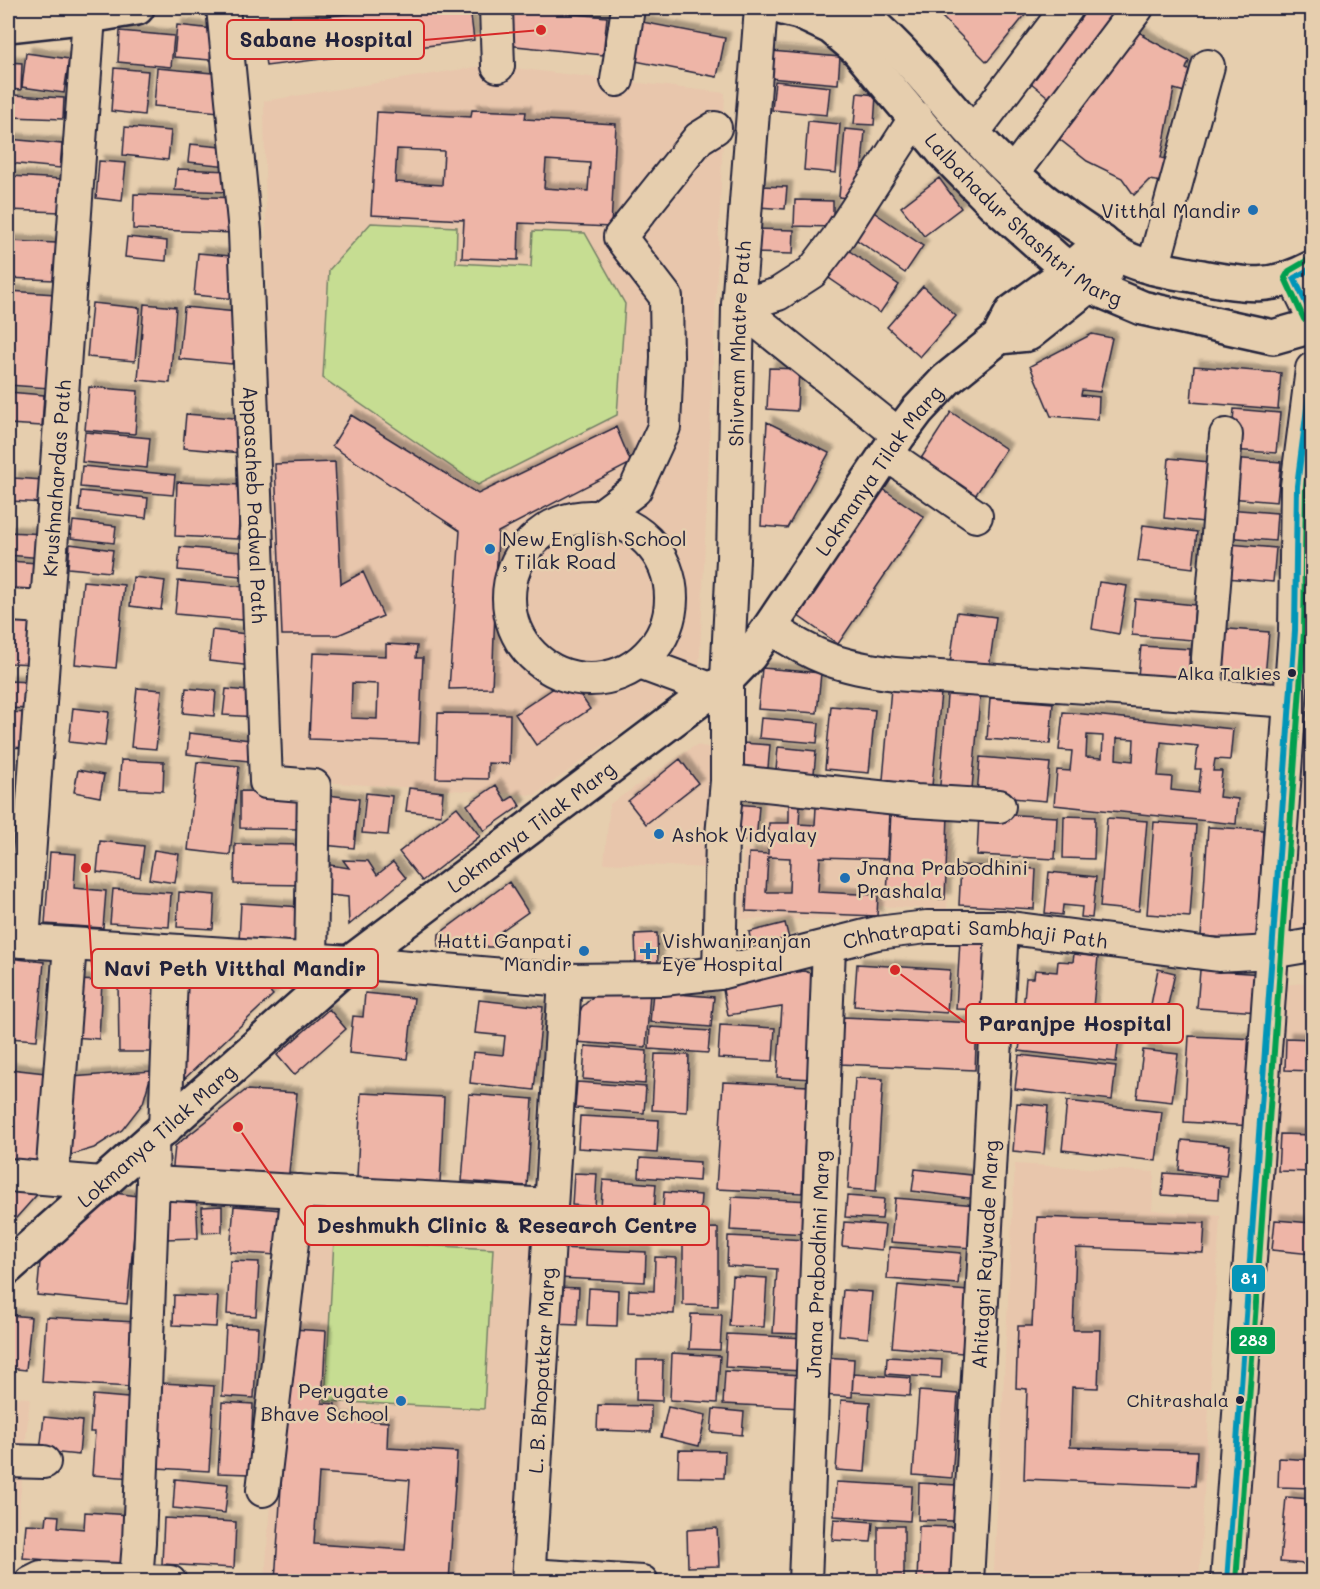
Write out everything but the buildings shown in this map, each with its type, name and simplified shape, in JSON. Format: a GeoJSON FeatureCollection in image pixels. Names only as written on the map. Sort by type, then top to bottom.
{"type":"FeatureCollection","features":[{"type":"Feature","properties":{"kind":"main road"},"geometry":{"type":"LineString","coordinates":[[8,25],[89,12],[137,8]]}},
{"type":"Feature","properties":{"kind":"main road","name":"Lalbahadur Shashtri Marg"},"geometry":{"type":"LineString","coordinates":[[783,8],[799,12],[831,27],[856,49],[946,155],[993,202],[1080,278],[1142,308],[1273,337],[1312,326]]}},
{"type":"Feature","properties":{"kind":"main road","name":"Lalbahadur Shashtri Marg"},"geometry":{"type":"LineString","coordinates":[[860,10],[919,70],[973,134],[1012,174],[1064,216],[1126,256],[1246,285],[1269,284],[1303,273]]}},
{"type":"Feature","properties":{"kind":"main road","name":"Lokmanya Tilak Marg"},"geometry":{"type":"LineString","coordinates":[[8,1267],[351,962],[720,685],[750,655],[892,445],[917,411],[946,380],[999,337],[1028,334],[1080,278],[1126,256]]}},
{"type":"Feature","properties":{"kind":"street","name":"Appasaheb Padwal Path"},"geometry":{"type":"LineString","coordinates":[[223,8],[245,232],[266,782],[314,786],[310,960]]}},
{"type":"Feature","properties":{"kind":"street"},"geometry":{"type":"LineString","coordinates":[[496,8],[498,66]]}},
{"type":"Feature","properties":{"kind":"street"},"geometry":{"type":"LineString","coordinates":[[617,80],[628,8]]}},
{"type":"Feature","properties":{"kind":"street","name":"Shivram Mhatre Path"},"geometry":{"type":"LineString","coordinates":[[719,973],[722,836],[727,781],[720,685],[732,559],[738,306],[760,8]]}},
{"type":"Feature","properties":{"kind":"street"},"geometry":{"type":"LineString","coordinates":[[973,134],[1067,8]]}},
{"type":"Feature","properties":{"kind":"street"},"geometry":{"type":"LineString","coordinates":[[1012,174],[1137,8]]}},
{"type":"Feature","properties":{"kind":"street","name":"Krushnahardas Path"},"geometry":{"type":"LineString","coordinates":[[15,941],[47,607],[89,12]]}},
{"type":"Feature","properties":{"kind":"street"},"geometry":{"type":"LineString","coordinates":[[1126,256],[1208,66]]}},
{"type":"Feature","properties":{"kind":"street"},"geometry":{"type":"LineString","coordinates":[[738,306],[778,294],[812,272],[837,239],[916,117]]}},
{"type":"Feature","properties":{"kind":"street"},"geometry":{"type":"LineString","coordinates":[[599,517],[635,490],[664,428],[667,357],[666,297],[620,237],[699,138],[715,128]]}},
{"type":"Feature","properties":{"kind":"street"},"geometry":{"type":"LineString","coordinates":[[1303,273],[1312,315]]}},
{"type":"Feature","properties":{"kind":"street"},"geometry":{"type":"LineString","coordinates":[[738,306],[892,445],[976,516]]}},
{"type":"Feature","properties":{"kind":"street"},"geometry":{"type":"LineString","coordinates":[[1227,1581],[1290,701],[1304,632],[1305,481],[1312,369]]}},
{"type":"Feature","properties":{"kind":"street"},"geometry":{"type":"LineString","coordinates":[[1205,695],[1226,435]]}},
{"type":"Feature","properties":{"kind":"street"},"geometry":{"type":"LineString","coordinates":[[599,517],[626,524],[648,540],[664,563],[671,590],[669,618],[658,643],[639,663],[616,676],[590,680],[564,676],[541,663],[523,644],[512,620],[509,594],[515,568],[528,546],[548,528],[573,518],[599,517]]}},
{"type":"Feature","properties":{"kind":"street"},"geometry":{"type":"LineString","coordinates":[[8,605],[47,607]]}},
{"type":"Feature","properties":{"kind":"street"},"geometry":{"type":"LineString","coordinates":[[770,627],[793,643],[820,657],[854,669],[895,674],[1290,701]]}},
{"type":"Feature","properties":{"kind":"street"},"geometry":{"type":"LineString","coordinates":[[639,663],[720,685]]}},
{"type":"Feature","properties":{"kind":"street"},"geometry":{"type":"LineString","coordinates":[[727,781],[916,801],[999,806]]}},
{"type":"Feature","properties":{"kind":"street","name":"Chhatrapati Sambhaji Path"},"geometry":{"type":"LineString","coordinates":[[15,941],[351,962],[565,980],[663,979],[719,973],[877,933],[927,927],[1002,927],[1218,955],[1271,952],[1312,945]]}},
{"type":"Feature","properties":{"kind":"street","name":"Ahitagni Rajwade Marg"},"geometry":{"type":"LineString","coordinates":[[967,1581],[1002,927]]}},
{"type":"Feature","properties":{"kind":"street"},"geometry":{"type":"LineString","coordinates":[[52,1178],[70,945]]}},
{"type":"Feature","properties":{"kind":"street","name":"Jnana Prabodhini Marg"},"geometry":{"type":"LineString","coordinates":[[805,1581],[829,946]]}},
{"type":"Feature","properties":{"kind":"street"},"geometry":{"type":"LineString","coordinates":[[136,1580],[153,1183],[172,952]]}},
{"type":"Feature","properties":{"kind":"street","name":"L. B. Bhopatkar Marg"},"geometry":{"type":"LineString","coordinates":[[529,1578],[565,980]]}},
{"type":"Feature","properties":{"kind":"street"},"geometry":{"type":"LineString","coordinates":[[8,1175],[101,1183]]}},
{"type":"Feature","properties":{"kind":"street"},"geometry":{"type":"LineString","coordinates":[[153,1183],[551,1205]]}},
{"type":"Feature","properties":{"kind":"street"},"geometry":{"type":"LineString","coordinates":[[263,1490],[298,1191]]}},
{"type":"Feature","properties":{"kind":"street"},"geometry":{"type":"LineString","coordinates":[[8,1461],[44,1462]]}},
{"type":"Feature","properties":{"kind":"street"},"geometry":{"type":"LineString","coordinates":[[31,1581],[41,1577],[170,1581]]}},
{"type":"Feature","properties":{"kind":"street"},"geometry":{"type":"LineString","coordinates":[[529,1578],[642,1581]]}},
{"type":"Feature","properties":{"kind":"shaded area","name":"New English School , Tilak Road"},"geometry":{"type":"Polygon","coordinates":[[[488,65],[725,93],[699,676],[535,795],[285,780],[269,423],[264,101],[488,65]]]}},
{"type":"Feature","properties":{"kind":"shaded area"},"geometry":{"type":"Polygon","coordinates":[[[1312,535],[1312,935],[1280,944],[1298,663],[1312,535]]]}},
{"type":"Feature","properties":{"kind":"shaded area","name":"Ashok Vidyalay"},"geometry":{"type":"Polygon","coordinates":[[[696,745],[707,747],[714,754],[710,868],[604,863],[610,804],[696,745]]]}},
{"type":"Feature","properties":{"kind":"shaded area","name":"Jnana Prabodhini Prashala"},"geometry":{"type":"Polygon","coordinates":[[[764,801],[952,812],[947,910],[880,906],[879,920],[740,919],[743,849],[761,850],[764,801]]]}},
{"type":"Feature","properties":{"kind":"shaded area","name":"Chitrashala"},"geometry":{"type":"Polygon","coordinates":[[[1312,982],[1312,1581],[1244,1582],[1285,985],[1312,982]]]}},
{"type":"Feature","properties":{"kind":"shaded area","name":"Chitrashala"},"geometry":{"type":"Polygon","coordinates":[[[1015,1164],[1154,1172],[1152,1210],[1220,1216],[1199,1580],[994,1571],[1015,1164]]]}},
{"type":"Feature","properties":{"kind":"shaded area","name":"Perugate Bhave School"},"geometry":{"type":"Polygon","coordinates":[[[288,1206],[537,1221],[514,1581],[265,1582],[288,1206]]]}},
{"type":"Feature","properties":{"kind":"shaded area"},"geometry":{"type":"Polygon","coordinates":[[[8,1397],[30,1398],[12,1581],[8,1582],[8,1397]]]}},
{"type":"Feature","properties":{"kind":"green space"},"geometry":{"type":"Polygon","coordinates":[[[371,223],[457,227],[456,263],[531,267],[533,231],[585,233],[625,304],[617,415],[478,485],[323,378],[329,270],[371,223]]]}},
{"type":"Feature","properties":{"kind":"green space"},"geometry":{"type":"Polygon","coordinates":[[[334,1240],[493,1249],[484,1409],[325,1401],[334,1240]]]}},
{"type":"Feature","properties":{"kind":"transit line","name":"283"},"geometry":{"type":"LineString","coordinates":[[1304,319],[1285,278],[1289,271],[1308,260]]}},
{"type":"Feature","properties":{"kind":"transit line","name":"81"},"geometry":{"type":"LineString","coordinates":[[1312,268],[1294,278],[1312,315]]}},
{"type":"Feature","properties":{"kind":"transit line","name":"81"},"geometry":{"type":"LineString","coordinates":[[1227,1582],[1295,631],[1297,486],[1312,369]]}},
{"type":"Feature","properties":{"kind":"transit line","name":"283"},"geometry":{"type":"LineString","coordinates":[[1236,1582],[1304,632],[1306,487],[1312,436]]}},
{"type":"Feature","properties":{"kind":"place","name":"Sabane Hospital"},"geometry":{"type":"Point","coordinates":[541,30]}},
{"type":"Feature","properties":{"kind":"place","name":"Vitthal Mandir"},"geometry":{"type":"Point","coordinates":[1253,210]}},
{"type":"Feature","properties":{"kind":"place","name":"New English School , Tilak Road"},"geometry":{"type":"Point","coordinates":[490,549]}},
{"type":"Feature","properties":{"kind":"place","name":"Alka Talkies"},"geometry":{"type":"Point","coordinates":[1292,673]}},
{"type":"Feature","properties":{"kind":"place","name":"Ashok Vidyalay"},"geometry":{"type":"Point","coordinates":[659,834]}},
{"type":"Feature","properties":{"kind":"place","name":"Navi Peth Vitthal Mandir"},"geometry":{"type":"Point","coordinates":[86,868]}},
{"type":"Feature","properties":{"kind":"place","name":"Jnana Prabodhini Prashala"},"geometry":{"type":"Point","coordinates":[845,878]}},
{"type":"Feature","properties":{"kind":"place","name":"Hatti Ganpati Mandir"},"geometry":{"type":"Point","coordinates":[584,951]}},
{"type":"Feature","properties":{"kind":"place","name":"Vishwaniranjan Eye Hospital"},"geometry":{"type":"Point","coordinates":[648,951]}},
{"type":"Feature","properties":{"kind":"place","name":"Paranjpe Hospital"},"geometry":{"type":"Point","coordinates":[895,970]}},
{"type":"Feature","properties":{"kind":"place","name":"Deshmukh Clinic & Research Centre"},"geometry":{"type":"Point","coordinates":[238,1127]}},
{"type":"Feature","properties":{"kind":"place","name":"Chitrashala"},"geometry":{"type":"Point","coordinates":[1240,1400]}},
{"type":"Feature","properties":{"kind":"place","name":"Perugate Bhave School"},"geometry":{"type":"Point","coordinates":[401,1401]}}]}
